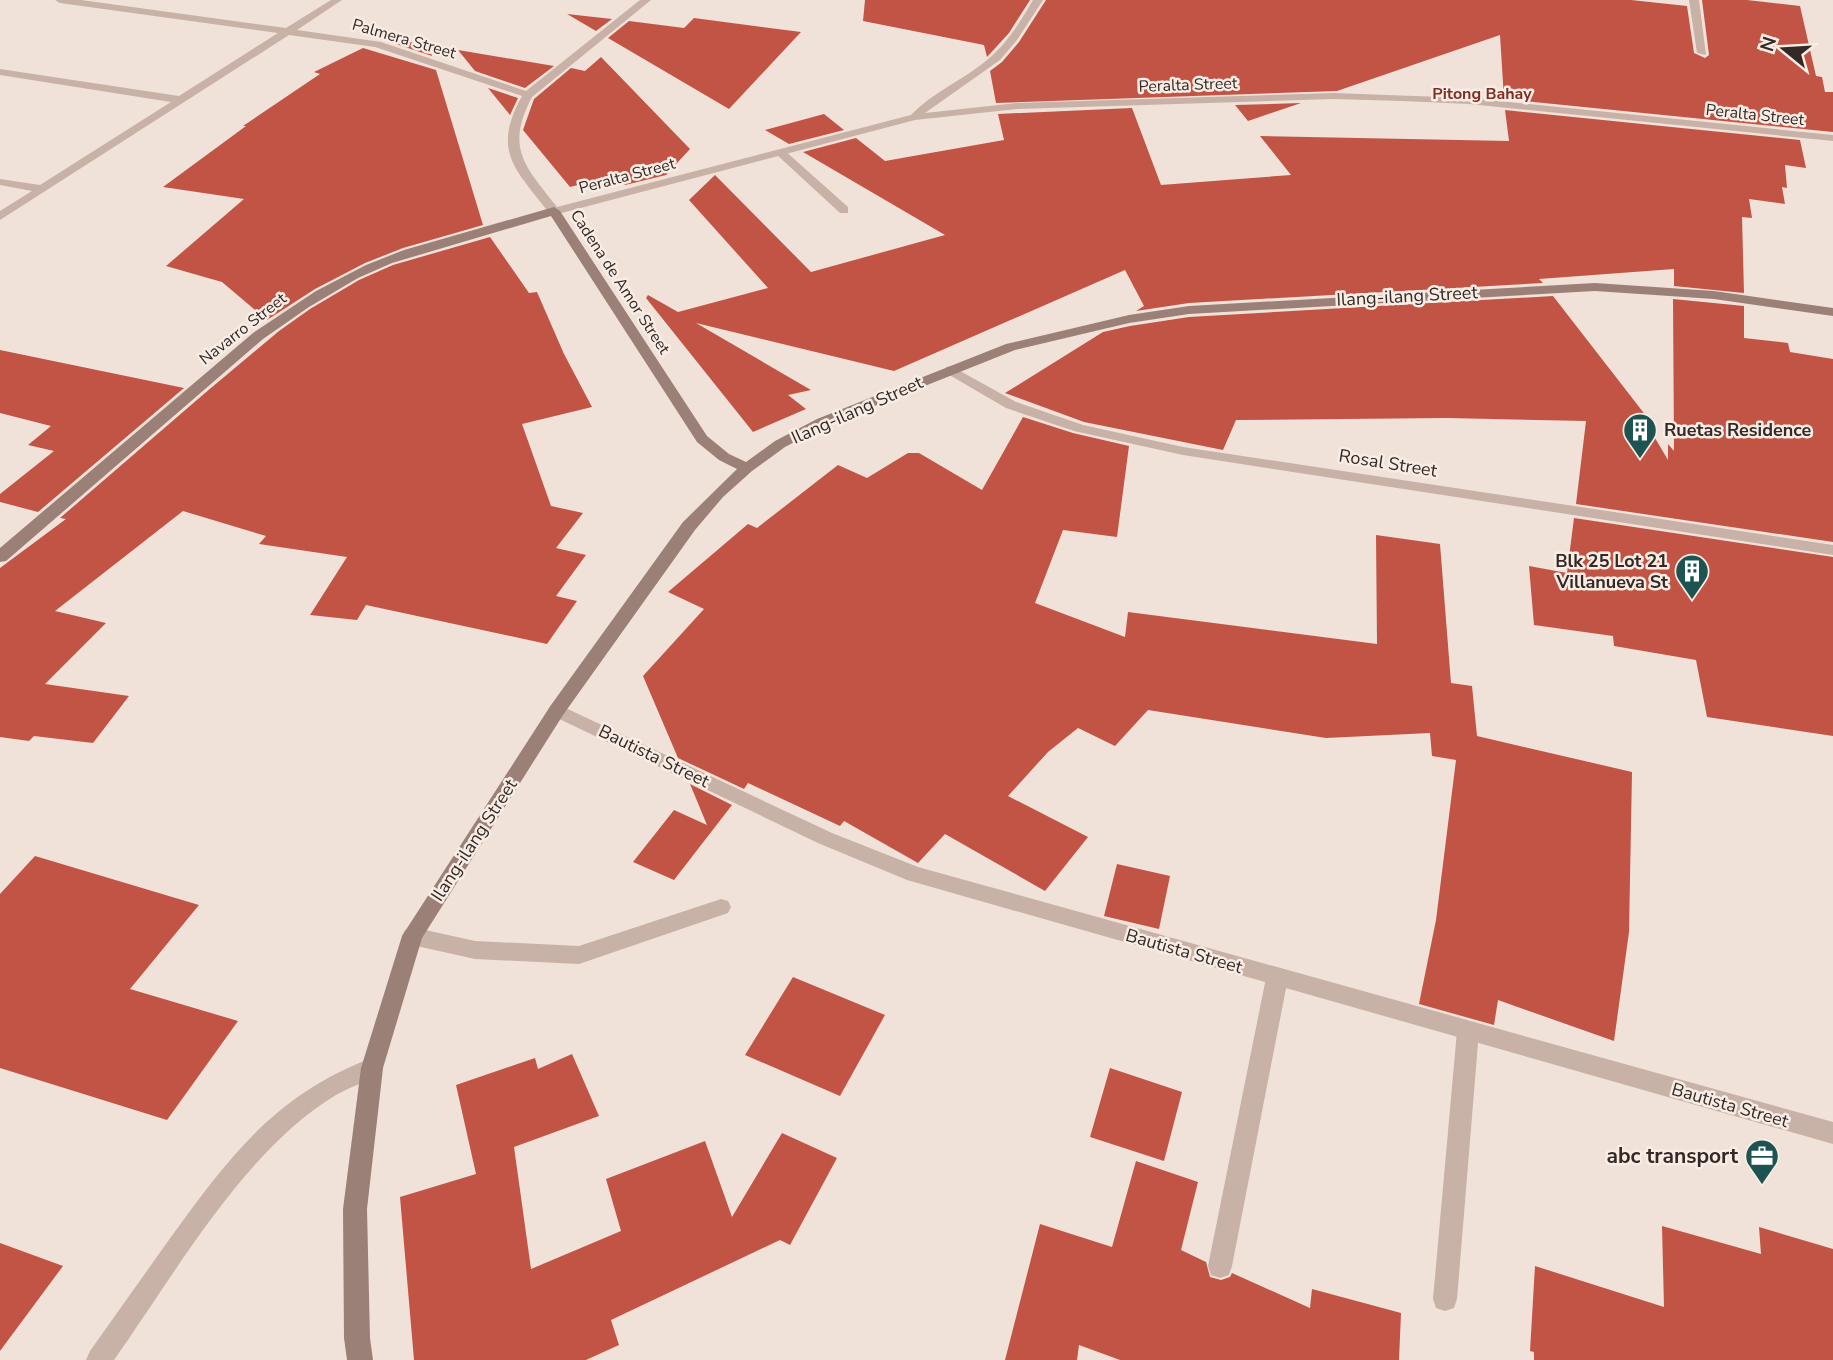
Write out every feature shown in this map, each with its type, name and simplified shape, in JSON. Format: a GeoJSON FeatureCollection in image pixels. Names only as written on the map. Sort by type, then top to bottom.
{"type":"FeatureCollection","features":[{"type":"Feature","properties":{"kind":"street","name":"Palmera Street"},"geometry":{"type":"LineString","coordinates":[[60,0],[377,44],[528,95]]}},
{"type":"Feature","properties":{"kind":"street"},"geometry":{"type":"LineString","coordinates":[[144,11],[164,0]]}},
{"type":"Feature","properties":{"kind":"street"},"geometry":{"type":"LineString","coordinates":[[0,216],[337,0]]}},
{"type":"Feature","properties":{"kind":"street"},"geometry":{"type":"LineString","coordinates":[[528,95],[646,0]]}},
{"type":"Feature","properties":{"kind":"street"},"geometry":{"type":"LineString","coordinates":[[915,117],[932,99],[996,59],[1020,29],[1038,0]]}},
{"type":"Feature","properties":{"kind":"street"},"geometry":{"type":"LineString","coordinates":[[1694,0],[1702,53]]}},
{"type":"Feature","properties":{"kind":"street"},"geometry":{"type":"LineString","coordinates":[[0,72],[182,100]]}},
{"type":"Feature","properties":{"kind":"street","name":"Cadena de Amor Street"},"geometry":{"type":"LineString","coordinates":[[528,95],[511,129],[511,144],[516,161],[554,211],[702,439],[724,457],[747,468]]}},
{"type":"Feature","properties":{"kind":"street","name":"Peralta Street"},"geometry":{"type":"LineString","coordinates":[[554,211],[915,117],[1017,106],[1333,96],[1469,102],[1833,138]]}},
{"type":"Feature","properties":{"kind":"street"},"geometry":{"type":"LineString","coordinates":[[780,152],[844,210]]}},
{"type":"Feature","properties":{"kind":"street"},"geometry":{"type":"LineString","coordinates":[[0,182],[43,189]]}},
{"type":"Feature","properties":{"kind":"street","name":"Navarro Street"},"geometry":{"type":"LineString","coordinates":[[0,557],[258,336],[295,309],[343,281],[387,260],[554,211]]}},
{"type":"Feature","properties":{"kind":"street","name":"Ilang-ilang Street"},"geometry":{"type":"LineString","coordinates":[[360,1360],[357,1338],[355,1209],[372,1069],[412,936],[557,709],[689,526],[718,494],[780,444],[822,422],[1011,347],[1129,319],[1189,310],[1293,302],[1606,287],[1734,296],[1833,312]]}},
{"type":"Feature","properties":{"kind":"street","name":"Rosal Street"},"geometry":{"type":"LineString","coordinates":[[951,370],[1011,405],[1079,428],[1183,451],[1833,550]]}},
{"type":"Feature","properties":{"kind":"street","name":"Bautista Street"},"geometry":{"type":"LineString","coordinates":[[557,709],[825,838],[914,874],[1833,1133]]}},
{"type":"Feature","properties":{"kind":"street"},"geometry":{"type":"LineString","coordinates":[[412,936],[475,950],[579,955],[722,907]]}},
{"type":"Feature","properties":{"kind":"street"},"geometry":{"type":"LineString","coordinates":[[1220,1266],[1277,978]]}},
{"type":"Feature","properties":{"kind":"street"},"geometry":{"type":"LineString","coordinates":[[1445,1299],[1468,1031]]}},
{"type":"Feature","properties":{"kind":"street"},"geometry":{"type":"LineString","coordinates":[[99,1360],[230,1175],[277,1126],[328,1088],[372,1069]]}},
{"type":"Feature","properties":{"kind":"building"},"geometry":{"type":"Polygon","coordinates":[[[865,0],[1030,0],[1009,33],[987,57],[984,45],[863,21],[865,0]]]}},
{"type":"Feature","properties":{"kind":"building"},"geometry":{"type":"Polygon","coordinates":[[[1046,0],[1631,0],[1687,6],[1694,53],[1705,58],[1709,55],[1702,0],[1747,0],[1800,6],[1816,76],[1822,77],[1825,92],[1833,92],[1833,132],[1504,99],[1500,35],[1337,91],[996,103],[990,71],[1002,62],[1019,42],[1046,0]]]}},
{"type":"Feature","properties":{"kind":"building"},"geometry":{"type":"Polygon","coordinates":[[[567,14],[612,19],[596,31],[567,14]]]}},
{"type":"Feature","properties":{"kind":"building"},"geometry":{"type":"Polygon","coordinates":[[[694,18],[801,32],[729,109],[608,38],[629,21],[684,28],[694,18]]]}},
{"type":"Feature","properties":{"kind":"building"},"geometry":{"type":"Polygon","coordinates":[[[381,39],[428,45],[432,56],[381,39]]]}},
{"type":"Feature","properties":{"kind":"building"},"geometry":{"type":"Polygon","coordinates":[[[363,48],[436,70],[483,225],[403,248],[365,263],[315,289],[267,320],[222,282],[166,266],[244,199],[163,187],[246,126],[243,126],[320,74],[314,72],[363,48]]]}},
{"type":"Feature","properties":{"kind":"building"},"geometry":{"type":"Polygon","coordinates":[[[458,50],[554,66],[525,88],[475,71],[458,50]]]}},
{"type":"Feature","properties":{"kind":"building"},"geometry":{"type":"Polygon","coordinates":[[[601,57],[690,149],[666,175],[625,185],[617,175],[570,187],[523,130],[534,99],[571,68],[585,71],[601,57]]]}},
{"type":"Feature","properties":{"kind":"building"},"geometry":{"type":"Polygon","coordinates":[[[488,88],[518,98],[510,115],[488,88]]]}},
{"type":"Feature","properties":{"kind":"building"},"geometry":{"type":"Polygon","coordinates":[[[1301,103],[1248,121],[1235,105],[1301,103]]]}},
{"type":"Feature","properties":{"kind":"building"},"geometry":{"type":"Polygon","coordinates":[[[1132,108],[1161,185],[1291,175],[1260,136],[1509,141],[1505,110],[1800,140],[1806,168],[1785,165],[1787,188],[1782,187],[1785,204],[1749,199],[1752,218],[1742,217],[1744,293],[1674,286],[1674,269],[1539,279],[1543,283],[1189,303],[1136,311],[1144,306],[1125,270],[894,371],[696,323],[811,390],[788,395],[806,409],[753,432],[646,298],[648,295],[678,312],[768,288],[689,200],[715,175],[811,272],[945,235],[803,152],[856,138],[885,161],[1004,140],[998,114],[1132,108]]]}},
{"type":"Feature","properties":{"kind":"building"},"geometry":{"type":"Polygon","coordinates":[[[824,114],[844,130],[789,144],[765,130],[824,114]]]}},
{"type":"Feature","properties":{"kind":"building"},"geometry":{"type":"Polygon","coordinates":[[[490,237],[529,293],[537,292],[564,354],[592,407],[522,424],[551,506],[583,513],[556,548],[586,555],[556,596],[577,601],[547,644],[366,605],[357,620],[310,615],[347,557],[259,544],[266,536],[183,511],[55,611],[106,623],[45,684],[129,696],[93,743],[34,736],[29,741],[0,737],[0,568],[66,519],[60,518],[279,331],[310,309],[359,280],[393,265],[490,237]]]}},
{"type":"Feature","properties":{"kind":"building"},"geometry":{"type":"Polygon","coordinates":[[[1553,296],[1650,421],[1645,421],[1668,460],[1668,444],[1674,451],[1673,299],[1744,306],[1744,338],[1788,343],[1790,352],[1833,359],[1833,542],[1576,504],[1586,421],[1447,418],[1236,420],[1223,450],[1084,422],[1005,393],[1103,332],[1130,326],[1189,317],[1553,296]]]}},
{"type":"Feature","properties":{"kind":"building"},"geometry":{"type":"Polygon","coordinates":[[[0,350],[184,388],[38,512],[0,502],[0,494],[54,451],[28,445],[51,426],[0,413],[0,350]]]}},
{"type":"Feature","properties":{"kind":"building"},"geometry":{"type":"Polygon","coordinates":[[[1023,417],[1073,433],[1129,446],[1117,537],[1063,530],[1035,603],[1125,637],[1128,612],[1377,644],[1376,535],[1440,544],[1451,683],[1472,686],[1477,736],[1632,772],[1629,932],[1614,1041],[1498,1000],[1494,1025],[1419,1004],[1436,920],[1456,760],[1432,756],[1430,733],[1326,738],[1148,710],[1115,746],[1078,728],[1048,752],[1008,796],[1088,837],[1045,891],[945,834],[918,863],[844,821],[840,826],[748,783],[744,789],[678,758],[643,676],[704,609],[668,592],[748,524],[757,528],[838,465],[867,478],[908,453],[919,453],[982,490],[1023,417]]]}},
{"type":"Feature","properties":{"kind":"building"},"geometry":{"type":"Polygon","coordinates":[[[1574,518],[1833,557],[1833,736],[1707,717],[1696,660],[1614,646],[1613,636],[1534,625],[1529,566],[1567,573],[1574,518]]]}},
{"type":"Feature","properties":{"kind":"building"},"geometry":{"type":"Polygon","coordinates":[[[690,784],[732,805],[674,880],[633,862],[674,810],[707,825],[690,784]]]}},
{"type":"Feature","properties":{"kind":"building"},"geometry":{"type":"Polygon","coordinates":[[[35,856],[199,905],[130,989],[238,1021],[167,1120],[0,1068],[0,894],[35,856]]]}},
{"type":"Feature","properties":{"kind":"building"},"geometry":{"type":"Polygon","coordinates":[[[1117,864],[1170,876],[1159,929],[1104,916],[1117,864]]]}},
{"type":"Feature","properties":{"kind":"building"},"geometry":{"type":"Polygon","coordinates":[[[793,977],[885,1015],[840,1096],[745,1055],[793,977]]]}},
{"type":"Feature","properties":{"kind":"building"},"geometry":{"type":"Polygon","coordinates":[[[572,1054],[599,1116],[514,1147],[531,1269],[621,1231],[606,1179],[705,1141],[732,1217],[782,1133],[837,1158],[790,1245],[780,1240],[611,1320],[619,1345],[586,1360],[414,1360],[400,1197],[476,1174],[456,1085],[535,1058],[538,1069],[572,1054]]]}},
{"type":"Feature","properties":{"kind":"building"},"geometry":{"type":"Polygon","coordinates":[[[1110,1068],[1182,1092],[1164,1161],[1090,1137],[1110,1068]]]}},
{"type":"Feature","properties":{"kind":"building"},"geometry":{"type":"Polygon","coordinates":[[[1136,1161],[1198,1182],[1181,1250],[1206,1262],[1210,1277],[1221,1280],[1230,1277],[1232,1273],[1310,1308],[1312,1289],[1401,1313],[1399,1360],[1120,1360],[1079,1345],[1077,1360],[1005,1360],[1040,1224],[1112,1247],[1136,1161]]]}},
{"type":"Feature","properties":{"kind":"building"},"geometry":{"type":"Polygon","coordinates":[[[1662,1226],[1761,1254],[1759,1227],[1833,1249],[1833,1360],[1534,1360],[1534,1352],[1530,1351],[1535,1266],[1664,1307],[1662,1226]]]}},
{"type":"Feature","properties":{"kind":"building"},"geometry":{"type":"Polygon","coordinates":[[[0,1243],[63,1266],[0,1351],[0,1243]]]}},
{"type":"Feature","properties":{"kind":"place","name":"Ruetas Residence"},"geometry":{"type":"Point","coordinates":[1640,460]}},
{"type":"Feature","properties":{"kind":"place","name":"Blk 25 Lot 21 Villanueva St"},"geometry":{"type":"Point","coordinates":[1692,601]}},
{"type":"Feature","properties":{"kind":"place","name":"abc transport"},"geometry":{"type":"Point","coordinates":[1762,1186]}},
{"type":"Feature","properties":{"kind":"district","name":"Pitong Bahay"},"geometry":{"type":"Point","coordinates":[1482,94]}}]}
